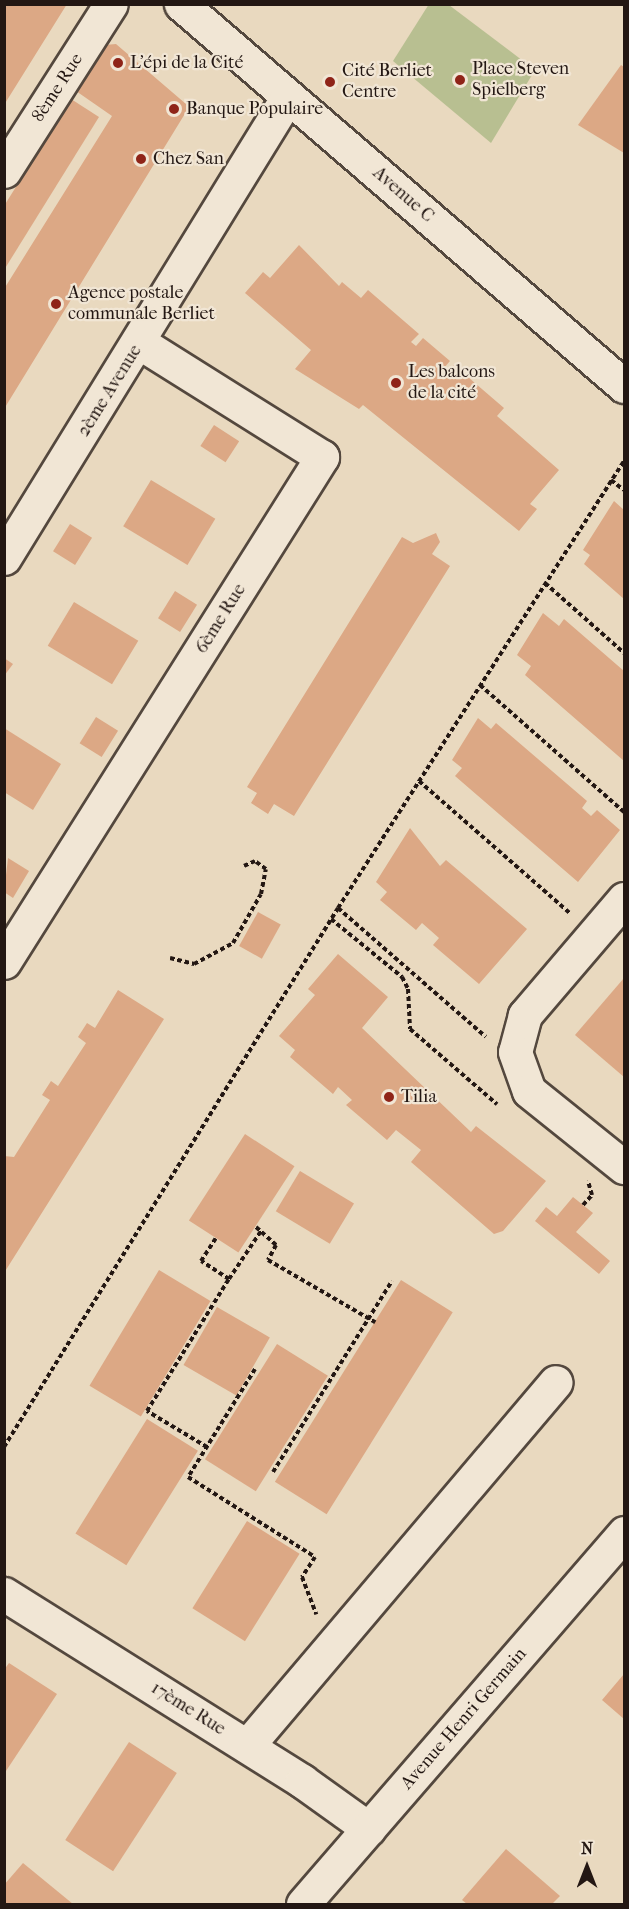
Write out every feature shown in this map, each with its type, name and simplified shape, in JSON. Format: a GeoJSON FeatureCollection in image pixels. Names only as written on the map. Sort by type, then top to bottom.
{"type":"FeatureCollection","features":[{"type":"Feature","properties":{"kind":"street","name":"8ème Rue"},"geometry":{"type":"LineString","coordinates":[[4,171],[111,4]]}},
{"type":"Feature","properties":{"kind":"street","name":"Avenue C"},"geometry":{"type":"LineString","coordinates":[[181,4],[287,98],[624,386]]}},
{"type":"Feature","properties":{"kind":"street","name":"2ème Avenue"},"geometry":{"type":"LineString","coordinates":[[4,558],[140,343],[287,98]]}},
{"type":"Feature","properties":{"kind":"street","name":"6ème Rue"},"geometry":{"type":"LineString","coordinates":[[4,962],[322,457],[140,343]]}},
{"type":"Feature","properties":{"kind":"street"},"geometry":{"type":"LineString","coordinates":[[624,899],[525,1016],[515,1052],[529,1091],[624,1167]]}},
{"type":"Feature","properties":{"kind":"street"},"geometry":{"type":"LineString","coordinates":[[247,1746],[328,1646],[556,1382]]}},
{"type":"Feature","properties":{"kind":"street","name":"Avenue Henri Germain"},"geometry":{"type":"LineString","coordinates":[[303,1905],[624,1533]]}},
{"type":"Feature","properties":{"kind":"street","name":"17ème Rue"},"geometry":{"type":"LineString","coordinates":[[4,1594],[247,1746],[369,1829]]}},
{"type":"Feature","properties":{"kind":"path"},"geometry":{"type":"LineString","coordinates":[[4,1447],[338,908],[624,461]]}},
{"type":"Feature","properties":{"kind":"path"},"geometry":{"type":"LineString","coordinates":[[611,480],[624,490]]}},
{"type":"Feature","properties":{"kind":"path"},"geometry":{"type":"LineString","coordinates":[[545,583],[624,653]]}},
{"type":"Feature","properties":{"kind":"path"},"geometry":{"type":"LineString","coordinates":[[480,685],[624,812]]}},
{"type":"Feature","properties":{"kind":"path"},"geometry":{"type":"LineString","coordinates":[[419,782],[594,935]]}},
{"type":"Feature","properties":{"kind":"path"},"geometry":{"type":"LineString","coordinates":[[170,958],[194,963],[233,943],[261,894],[266,869],[255,861],[244,866]]}},
{"type":"Feature","properties":{"kind":"path"},"geometry":{"type":"LineString","coordinates":[[338,908],[496,1046],[515,1052]]}},
{"type":"Feature","properties":{"kind":"path"},"geometry":{"type":"LineString","coordinates":[[332,919],[402,977],[408,989],[410,1029],[508,1113]]}},
{"type":"Feature","properties":{"kind":"path"},"geometry":{"type":"LineString","coordinates":[[580,1174],[592,1195],[583,1205]]}},
{"type":"Feature","properties":{"kind":"path"},"geometry":{"type":"LineString","coordinates":[[256,1227],[276,1245],[268,1260],[367,1320],[375,1322]]}},
{"type":"Feature","properties":{"kind":"path"},"geometry":{"type":"LineString","coordinates":[[207,1446],[147,1411],[261,1231]]}},
{"type":"Feature","properties":{"kind":"path"},"geometry":{"type":"LineString","coordinates":[[216,1238],[201,1261],[229,1280]]}},
{"type":"Feature","properties":{"kind":"path"},"geometry":{"type":"LineString","coordinates":[[273,1472],[392,1281]]}},
{"type":"Feature","properties":{"kind":"path"},"geometry":{"type":"LineString","coordinates":[[255,1369],[188,1476],[315,1557],[302,1577],[328,1646]]}},
{"type":"Feature","properties":{"kind":"green space"},"geometry":{"type":"Polygon","coordinates":[[[429,4],[449,5],[535,70],[491,143],[393,61],[429,4]]]}},
{"type":"Feature","properties":{"kind":"building"},"geometry":{"type":"Polygon","coordinates":[[[4,4],[67,4],[4,105],[5,13],[4,4]]]}},
{"type":"Feature","properties":{"kind":"building"},"geometry":{"type":"Polygon","coordinates":[[[116,44],[186,104],[186,112],[4,409],[4,289],[112,116],[76,91],[105,45],[116,44]]]}},
{"type":"Feature","properties":{"kind":"building"},"geometry":{"type":"Polygon","coordinates":[[[621,65],[624,67],[624,153],[578,125],[621,65]]]}},
{"type":"Feature","properties":{"kind":"building"},"geometry":{"type":"Polygon","coordinates":[[[71,99],[99,117],[4,270],[4,206],[71,99]]]}},
{"type":"Feature","properties":{"kind":"building","name":"Les balcons de la cité"},"geometry":{"type":"Polygon","coordinates":[[[299,245],[339,286],[342,282],[361,298],[368,290],[419,334],[411,342],[416,346],[423,338],[450,361],[443,369],[447,373],[454,365],[504,408],[497,416],[559,470],[530,504],[537,509],[519,531],[363,405],[359,409],[295,369],[311,350],[245,293],[263,272],[270,278],[299,245]]]}},
{"type":"Feature","properties":{"kind":"building"},"geometry":{"type":"Polygon","coordinates":[[[214,425],[239,441],[226,462],[200,446],[214,425]]]}},
{"type":"Feature","properties":{"kind":"building"},"geometry":{"type":"Polygon","coordinates":[[[151,480],[215,519],[187,565],[123,526],[151,480]]]}},
{"type":"Feature","properties":{"kind":"building"},"geometry":{"type":"Polygon","coordinates":[[[614,501],[624,510],[624,599],[584,564],[590,555],[583,550],[614,501]]]}},
{"type":"Feature","properties":{"kind":"building"},"geometry":{"type":"Polygon","coordinates":[[[70,524],[92,538],[75,565],[53,551],[70,524]]]}},
{"type":"Feature","properties":{"kind":"building"},"geometry":{"type":"Polygon","coordinates":[[[436,533],[440,542],[432,554],[450,566],[294,816],[274,804],[268,814],[251,803],[257,793],[247,787],[402,537],[413,543],[436,533]]]}},
{"type":"Feature","properties":{"kind":"building"},"geometry":{"type":"Polygon","coordinates":[[[175,591],[197,605],[180,632],[158,618],[175,591]]]}},
{"type":"Feature","properties":{"kind":"building"},"geometry":{"type":"Polygon","coordinates":[[[74,602],[138,641],[112,684],[48,646],[74,602]]]}},
{"type":"Feature","properties":{"kind":"building"},"geometry":{"type":"Polygon","coordinates":[[[543,613],[559,626],[564,619],[624,671],[624,761],[525,675],[531,666],[517,655],[543,613]]]}},
{"type":"Feature","properties":{"kind":"building"},"geometry":{"type":"Polygon","coordinates":[[[4,658],[13,664],[4,676],[4,658]]]}},
{"type":"Feature","properties":{"kind":"building"},"geometry":{"type":"Polygon","coordinates":[[[96,717],[118,731],[102,757],[80,743],[96,717]]]}},
{"type":"Feature","properties":{"kind":"building"},"geometry":{"type":"Polygon","coordinates":[[[478,718],[491,729],[496,723],[587,801],[582,808],[591,816],[597,810],[620,830],[578,882],[455,776],[462,768],[452,760],[478,718]]]}},
{"type":"Feature","properties":{"kind":"building"},"geometry":{"type":"Polygon","coordinates":[[[4,728],[61,764],[33,810],[4,792],[4,728]]]}},
{"type":"Feature","properties":{"kind":"building"},"geometry":{"type":"Polygon","coordinates":[[[410,828],[440,866],[446,860],[527,929],[479,984],[433,945],[439,938],[422,923],[416,930],[380,900],[387,892],[376,882],[410,828]]]}},
{"type":"Feature","properties":{"kind":"building"},"geometry":{"type":"Polygon","coordinates":[[[8,858],[29,871],[13,898],[4,892],[8,858]]]}},
{"type":"Feature","properties":{"kind":"building"},"geometry":{"type":"Polygon","coordinates":[[[258,912],[281,925],[262,959],[239,946],[258,912]]]}},
{"type":"Feature","properties":{"kind":"building","name":"Tilia"},"geometry":{"type":"Polygon","coordinates":[[[338,954],[388,997],[362,1028],[471,1132],[476,1126],[546,1181],[503,1231],[494,1234],[411,1162],[421,1150],[396,1130],[387,1140],[346,1105],[352,1100],[338,1087],[333,1094],[290,1057],[295,1050],[279,1036],[315,995],[308,989],[338,954]]]}},
{"type":"Feature","properties":{"kind":"building"},"geometry":{"type":"Polygon","coordinates":[[[624,978],[624,1077],[575,1035],[624,978]]]}},
{"type":"Feature","properties":{"kind":"building"},"geometry":{"type":"Polygon","coordinates":[[[118,990],[164,1019],[4,1273],[4,1156],[14,1157],[50,1100],[42,1095],[51,1081],[58,1086],[86,1043],[78,1037],[87,1023],[95,1028],[118,990]]]}},
{"type":"Feature","properties":{"kind":"building"},"geometry":{"type":"Polygon","coordinates":[[[245,1134],[294,1166],[238,1253],[189,1220],[245,1134]]]}},
{"type":"Feature","properties":{"kind":"building"},"geometry":{"type":"Polygon","coordinates":[[[300,1171],[354,1203],[330,1244],[276,1211],[300,1171]]]}},
{"type":"Feature","properties":{"kind":"building"},"geometry":{"type":"Polygon","coordinates":[[[573,1197],[593,1213],[576,1232],[610,1261],[599,1274],[535,1221],[546,1207],[557,1216],[573,1197]]]}},
{"type":"Feature","properties":{"kind":"building"},"geometry":{"type":"Polygon","coordinates":[[[159,1270],[210,1301],[141,1417],[89,1386],[159,1270]]]}},
{"type":"Feature","properties":{"kind":"building"},"geometry":{"type":"Polygon","coordinates":[[[401,1280],[453,1312],[327,1514],[275,1482],[401,1280]]]}},
{"type":"Feature","properties":{"kind":"building"},"geometry":{"type":"Polygon","coordinates":[[[217,1307],[270,1338],[236,1396],[184,1365],[217,1307]]]}},
{"type":"Feature","properties":{"kind":"building"},"geometry":{"type":"Polygon","coordinates":[[[277,1344],[328,1376],[256,1491],[205,1459],[277,1344]]]}},
{"type":"Feature","properties":{"kind":"building"},"geometry":{"type":"Polygon","coordinates":[[[147,1419],[198,1451],[126,1565],[75,1533],[147,1419]]]}},
{"type":"Feature","properties":{"kind":"building"},"geometry":{"type":"Polygon","coordinates":[[[247,1521],[300,1554],[245,1641],[192,1608],[247,1521]]]}},
{"type":"Feature","properties":{"kind":"building"},"geometry":{"type":"Polygon","coordinates":[[[9,1663],[57,1694],[4,1774],[4,1670],[9,1663]]]}},
{"type":"Feature","properties":{"kind":"building"},"geometry":{"type":"Polygon","coordinates":[[[624,1674],[624,1719],[602,1700],[624,1674]]]}},
{"type":"Feature","properties":{"kind":"building"},"geometry":{"type":"Polygon","coordinates":[[[129,1742],[177,1773],[113,1871],[65,1840],[129,1742]]]}},
{"type":"Feature","properties":{"kind":"building"},"geometry":{"type":"Polygon","coordinates":[[[506,1849],[560,1896],[552,1904],[467,1904],[462,1900],[506,1849]]]}},
{"type":"Feature","properties":{"kind":"building"},"geometry":{"type":"Polygon","coordinates":[[[23,1863],[73,1904],[4,1904],[4,1885],[23,1863]]]}},
{"type":"Feature","properties":{"kind":"place","name":"L'épi de la Cité"},"geometry":{"type":"Point","coordinates":[118,63]}},
{"type":"Feature","properties":{"kind":"place","name":"Place Steven Spielberg"},"geometry":{"type":"Point","coordinates":[460,80]}},
{"type":"Feature","properties":{"kind":"place","name":"Cité Berliet Centre"},"geometry":{"type":"Point","coordinates":[330,82]}},
{"type":"Feature","properties":{"kind":"place","name":"Banque Populaire"},"geometry":{"type":"Point","coordinates":[174,109]}},
{"type":"Feature","properties":{"kind":"place","name":"Chez San"},"geometry":{"type":"Point","coordinates":[141,159]}},
{"type":"Feature","properties":{"kind":"place","name":"Agence postale communale Berliet"},"geometry":{"type":"Point","coordinates":[56,304]}},
{"type":"Feature","properties":{"kind":"place","name":"Les balcons de la cité"},"geometry":{"type":"Point","coordinates":[396,383]}},
{"type":"Feature","properties":{"kind":"place","name":"Tilia"},"geometry":{"type":"Point","coordinates":[389,1097]}}]}
